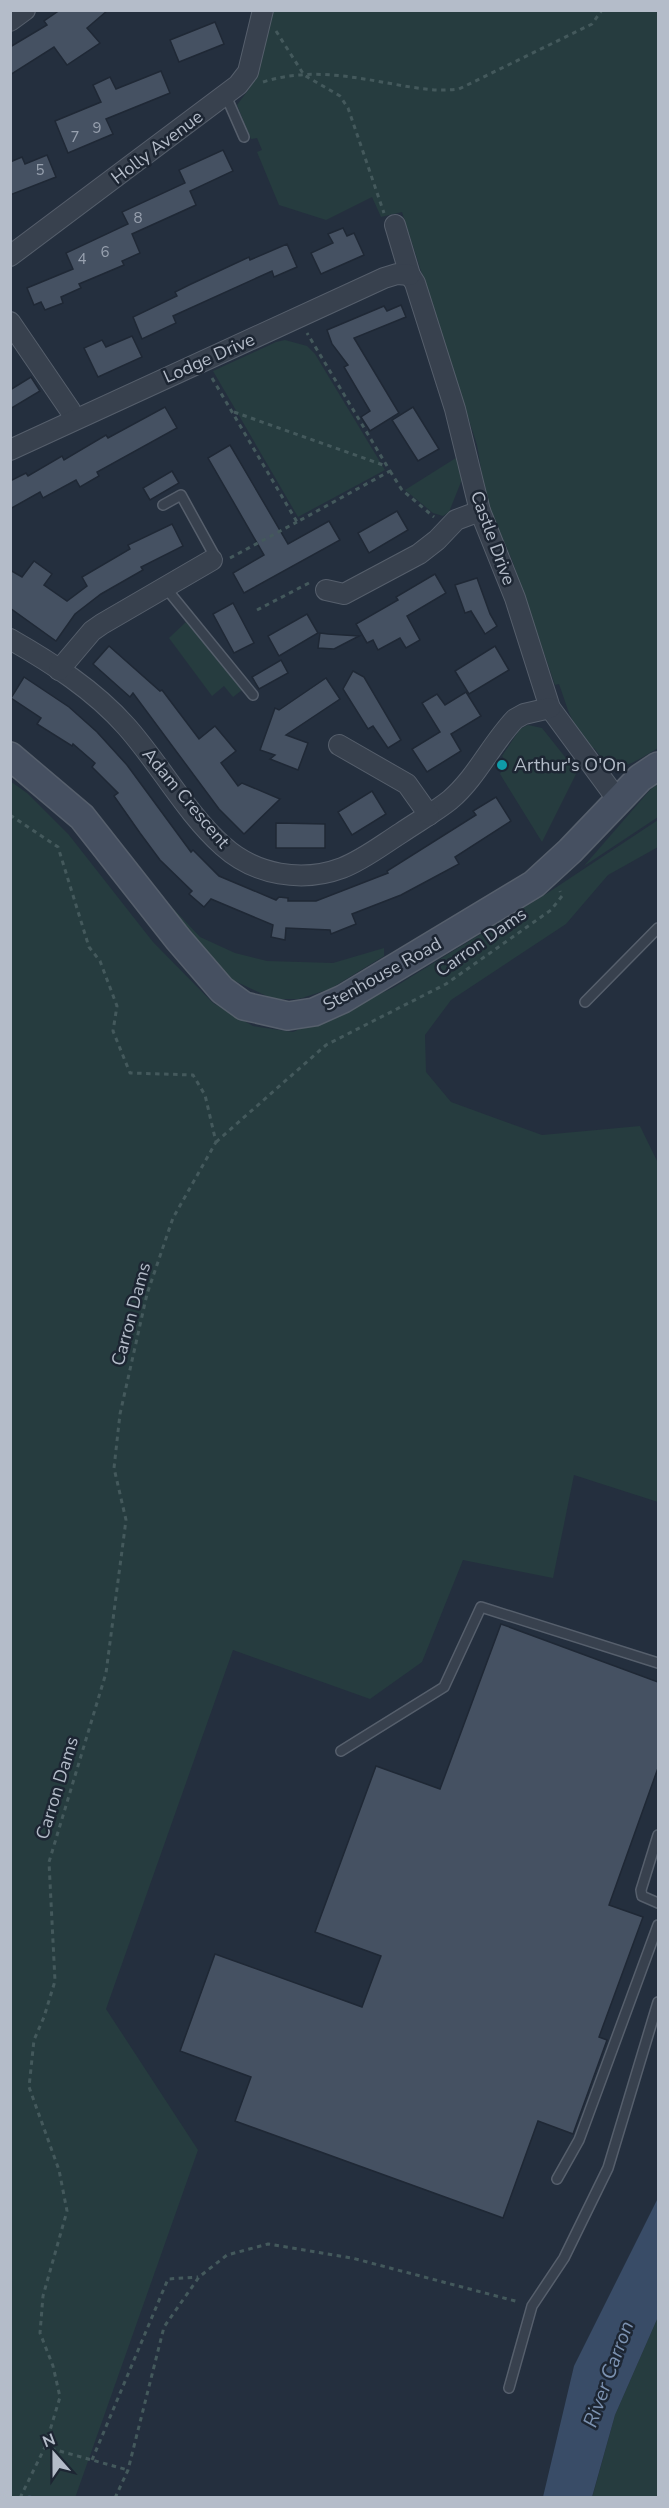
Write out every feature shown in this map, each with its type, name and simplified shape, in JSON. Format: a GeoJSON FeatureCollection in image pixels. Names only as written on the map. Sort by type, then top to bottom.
{"type":"FeatureCollection","features":[{"type":"Feature","properties":{"kind":"street"},"geometry":{"type":"LineString","coordinates":[[10,21],[25,10]]}},
{"type":"Feature","properties":{"kind":"street","name":"Holly Avenue"},"geometry":{"type":"LineString","coordinates":[[10,256],[232,90],[248,72],[263,10]]}},
{"type":"Feature","properties":{"kind":"street","name":"Castle Drive"},"geometry":{"type":"LineString","coordinates":[[395,225],[455,409],[480,511],[515,598],[550,708],[617,800]]}},
{"type":"Feature","properties":{"kind":"street","name":"Lodge Drive"},"geometry":{"type":"LineString","coordinates":[[10,450],[384,278],[397,274],[410,275]]}},
{"type":"Feature","properties":{"kind":"street"},"geometry":{"type":"LineString","coordinates":[[10,322],[70,410],[73,420]]}},
{"type":"Feature","properties":{"kind":"street"},"geometry":{"type":"LineString","coordinates":[[326,590],[344,594],[419,554],[465,515],[480,511]]}},
{"type":"Feature","properties":{"kind":"street"},"geometry":{"type":"LineString","coordinates":[[59,669],[97,627],[212,560]]}},
{"type":"Feature","properties":{"kind":"street","name":"Adam Crescent"},"geometry":{"type":"LineString","coordinates":[[10,639],[59,669],[95,696],[126,726],[223,846],[260,869],[282,874],[324,873],[343,868],[429,815],[463,788],[515,719],[524,714],[550,708]]}},
{"type":"Feature","properties":{"kind":"street"},"geometry":{"type":"LineString","coordinates":[[339,745],[407,784],[429,815]]}},
{"type":"Feature","properties":{"kind":"street","name":"Stenhouse Road"},"geometry":{"type":"LineString","coordinates":[[10,756],[82,817],[178,939],[222,990],[244,1006],[288,1016],[314,1012],[344,999],[534,884],[570,851],[640,778],[658,766]]}},
{"type":"Feature","properties":{"kind":"lane"},"geometry":{"type":"LineString","coordinates":[[232,90],[244,137]]}},
{"type":"Feature","properties":{"kind":"lane"},"geometry":{"type":"LineString","coordinates":[[163,505],[181,495],[213,553],[212,560]]}},
{"type":"Feature","properties":{"kind":"lane"},"geometry":{"type":"LineString","coordinates":[[165,587],[253,695]]}},
{"type":"Feature","properties":{"kind":"lane"},"geometry":{"type":"LineString","coordinates":[[585,1002],[658,928]]}},
{"type":"Feature","properties":{"kind":"lane"},"geometry":{"type":"LineString","coordinates":[[341,1751],[444,1687],[481,1607],[658,1663]]}},
{"type":"Feature","properties":{"kind":"lane"},"geometry":{"type":"LineString","coordinates":[[658,1835],[641,1890],[642,1896],[658,1903]]}},
{"type":"Feature","properties":{"kind":"lane"},"geometry":{"type":"LineString","coordinates":[[557,2179],[579,2139],[658,1925]]}},
{"type":"Feature","properties":{"kind":"lane"},"geometry":{"type":"LineString","coordinates":[[509,2388],[532,2306],[564,2258],[608,2168],[658,2002]]}},
{"type":"Feature","properties":{"kind":"path"},"geometry":{"type":"LineString","coordinates":[[263,10],[304,75],[340,96],[348,108],[385,215],[395,225]]}},
{"type":"Feature","properties":{"kind":"path"},"geometry":{"type":"LineString","coordinates":[[232,90],[280,77],[329,73],[438,92],[459,89],[591,24],[602,10]]}},
{"type":"Feature","properties":{"kind":"path"},"geometry":{"type":"LineString","coordinates":[[299,317],[312,343],[402,490],[448,528]]}},
{"type":"Feature","properties":{"kind":"path"},"geometry":{"type":"LineString","coordinates":[[202,361],[297,522]]}},
{"type":"Feature","properties":{"kind":"path"},"geometry":{"type":"LineString","coordinates":[[232,411],[387,466]]}},
{"type":"Feature","properties":{"kind":"path"},"geometry":{"type":"LineString","coordinates":[[212,560],[224,562],[390,471]]}},
{"type":"Feature","properties":{"kind":"path"},"geometry":{"type":"LineString","coordinates":[[257,610],[308,583],[326,590]]}},
{"type":"Feature","properties":{"kind":"path"},"geometry":{"type":"LineString","coordinates":[[10,815],[58,847],[89,947],[100,962],[117,1006],[113,1031],[130,1073],[193,1076],[205,1095],[216,1142]]}},
{"type":"Feature","properties":{"kind":"path","name":"Carron Dams"},"geometry":{"type":"LineString","coordinates":[[20,2498],[45,2447],[60,2397],[53,2366],[40,2333],[42,2296],[67,2211],[59,2170],[29,2087],[34,2040],[55,1981],[49,1862],[106,1673],[126,1520],[114,1468],[120,1414],[147,1294],[173,1218],[216,1142],[326,1045],[446,984],[551,910],[562,896],[559,888]]}},
{"type":"Feature","properties":{"kind":"path"},"geometry":{"type":"LineString","coordinates":[[115,2498],[128,2470],[164,2327],[199,2277],[227,2255],[268,2244],[352,2258],[435,2282],[488,2293],[532,2306]]}},
{"type":"Feature","properties":{"kind":"path"},"geometry":{"type":"LineString","coordinates":[[92,2460],[168,2278],[199,2277]]}},
{"type":"Feature","properties":{"kind":"path"},"geometry":{"type":"LineString","coordinates":[[45,2447],[128,2470]]}},
{"type":"Feature","properties":{"kind":"green space"},"geometry":{"type":"Polygon","coordinates":[[[272,11],[658,11],[658,748],[632,763],[617,766],[602,758],[594,748],[587,748],[569,713],[559,684],[555,685],[512,560],[487,504],[477,445],[402,212],[381,217],[372,197],[326,220],[279,205],[257,152],[262,150],[257,138],[251,139],[237,105],[249,89],[272,11]]]}},
{"type":"Feature","properties":{"kind":"green space"},"geometry":{"type":"Polygon","coordinates":[[[285,340],[307,346],[315,354],[385,470],[298,517],[213,371],[285,340]]]}},
{"type":"Feature","properties":{"kind":"green space"},"geometry":{"type":"Polygon","coordinates":[[[459,456],[463,477],[449,512],[443,516],[433,513],[405,490],[459,456]]]}},
{"type":"Feature","properties":{"kind":"green space"},"geometry":{"type":"Polygon","coordinates":[[[186,622],[242,690],[233,697],[224,686],[212,696],[169,638],[186,622]]]}},
{"type":"Feature","properties":{"kind":"green space"},"geometry":{"type":"Polygon","coordinates":[[[528,725],[542,728],[577,772],[542,842],[500,774],[507,762],[502,756],[520,729],[528,725]]]}},
{"type":"Feature","properties":{"kind":"green space"},"geometry":{"type":"Polygon","coordinates":[[[10,781],[27,793],[69,835],[153,942],[213,1003],[253,1026],[293,1032],[393,988],[546,894],[658,820],[658,847],[608,875],[566,924],[451,1000],[425,1035],[426,1072],[451,1102],[542,1135],[640,1126],[658,1163],[658,1502],[574,1475],[553,1578],[463,1560],[422,1662],[370,1699],[233,1650],[106,2009],[198,2150],[75,2498],[10,2497],[10,781]]]}},
{"type":"Feature","properties":{"kind":"green space"},"geometry":{"type":"Polygon","coordinates":[[[658,784],[658,817],[584,866],[650,790],[658,784]]]}},
{"type":"Feature","properties":{"kind":"green space"},"geometry":{"type":"Polygon","coordinates":[[[115,847],[200,937],[235,953],[267,961],[333,963],[384,948],[384,956],[330,989],[299,999],[273,999],[220,974],[115,847]]]}},
{"type":"Feature","properties":{"kind":"green space"},"geometry":{"type":"Polygon","coordinates":[[[658,2317],[658,2497],[592,2498],[615,2415],[658,2317]]]}},
{"type":"Feature","properties":{"kind":"water","name":"River Carron"},"geometry":{"type":"Polygon","coordinates":[[[658,2198],[658,2317],[615,2415],[592,2497],[543,2497],[574,2366],[658,2198]]]}},
{"type":"Feature","properties":{"kind":"building"},"geometry":{"type":"Polygon","coordinates":[[[60,10],[108,10],[87,28],[100,43],[67,65],[54,47],[10,75],[10,47],[47,25],[44,21],[60,10]]]}},
{"type":"Feature","properties":{"kind":"building"},"geometry":{"type":"Polygon","coordinates":[[[215,22],[224,44],[179,62],[170,40],[215,22]]]}},
{"type":"Feature","properties":{"kind":"building"},"geometry":{"type":"Polygon","coordinates":[[[161,71],[170,93],[106,119],[113,134],[68,153],[55,121],[101,102],[93,85],[110,77],[116,89],[161,71]]]}},
{"type":"Feature","properties":{"kind":"building"},"geometry":{"type":"Polygon","coordinates":[[[223,150],[233,171],[190,191],[196,205],[132,234],[140,253],[122,261],[124,265],[79,284],[81,288],[61,297],[63,303],[45,310],[41,302],[34,305],[27,288],[73,269],[66,253],[128,224],[122,212],[185,183],[179,170],[223,150]]]}},
{"type":"Feature","properties":{"kind":"building"},"geometry":{"type":"Polygon","coordinates":[[[47,155],[56,177],[10,195],[10,162],[22,157],[25,164],[47,155]]]}},
{"type":"Feature","properties":{"kind":"building"},"geometry":{"type":"Polygon","coordinates":[[[343,228],[347,236],[354,233],[364,255],[321,274],[311,253],[333,243],[328,234],[343,228]]]}},
{"type":"Feature","properties":{"kind":"building"},"geometry":{"type":"Polygon","coordinates":[[[287,244],[297,267],[274,277],[272,271],[173,316],[176,323],[142,339],[133,317],[177,296],[175,292],[189,285],[249,257],[250,260],[287,244]]]}},
{"type":"Feature","properties":{"kind":"building"},"geometry":{"type":"Polygon","coordinates":[[[401,305],[406,317],[354,338],[399,413],[370,431],[361,417],[370,411],[344,367],[348,365],[332,344],[327,330],[384,306],[387,311],[401,305]]]}},
{"type":"Feature","properties":{"kind":"building"},"geometry":{"type":"Polygon","coordinates":[[[132,336],[142,357],[98,377],[84,348],[102,340],[106,347],[132,336]]]}},
{"type":"Feature","properties":{"kind":"building"},"geometry":{"type":"Polygon","coordinates":[[[31,377],[40,391],[10,409],[10,390],[31,377]]]}},
{"type":"Feature","properties":{"kind":"building"},"geometry":{"type":"Polygon","coordinates":[[[165,407],[177,428],[97,472],[99,476],[80,487],[76,480],[43,498],[40,492],[10,509],[10,481],[26,473],[28,476],[62,456],[64,460],[106,435],[108,438],[165,407]]]}},
{"type":"Feature","properties":{"kind":"building"},"geometry":{"type":"Polygon","coordinates":[[[413,407],[439,449],[418,461],[392,420],[413,407]]]}},
{"type":"Feature","properties":{"kind":"building"},"geometry":{"type":"Polygon","coordinates":[[[230,445],[288,544],[329,521],[340,540],[244,593],[233,573],[264,555],[208,458],[230,445]]]}},
{"type":"Feature","properties":{"kind":"building"},"geometry":{"type":"Polygon","coordinates":[[[172,471],[179,483],[150,500],[143,488],[172,471]]]}},
{"type":"Feature","properties":{"kind":"building"},"geometry":{"type":"Polygon","coordinates":[[[397,511],[408,530],[369,553],[358,533],[397,511]]]}},
{"type":"Feature","properties":{"kind":"building"},"geometry":{"type":"Polygon","coordinates":[[[172,524],[183,546],[141,567],[143,570],[101,594],[75,614],[56,641],[10,608],[10,570],[22,577],[34,561],[52,574],[44,585],[67,601],[87,586],[82,577],[130,549],[128,545],[172,524]]]}},
{"type":"Feature","properties":{"kind":"building"},"geometry":{"type":"Polygon","coordinates":[[[435,574],[446,593],[407,616],[420,640],[406,648],[400,638],[378,650],[373,640],[367,643],[356,624],[398,600],[396,597],[435,574]]]}},
{"type":"Feature","properties":{"kind":"building"},"geometry":{"type":"Polygon","coordinates":[[[477,578],[490,614],[497,626],[485,634],[471,611],[465,613],[455,585],[477,578]]]}},
{"type":"Feature","properties":{"kind":"building"},"geometry":{"type":"Polygon","coordinates":[[[233,603],[254,643],[234,653],[213,614],[233,603]]]}},
{"type":"Feature","properties":{"kind":"building"},"geometry":{"type":"Polygon","coordinates":[[[307,614],[318,633],[279,656],[268,636],[307,614]]]}},
{"type":"Feature","properties":{"kind":"building"},"geometry":{"type":"Polygon","coordinates":[[[320,633],[359,636],[334,649],[318,648],[320,633]]]}},
{"type":"Feature","properties":{"kind":"building"},"geometry":{"type":"Polygon","coordinates":[[[109,646],[160,691],[162,690],[199,739],[215,726],[236,751],[221,763],[238,786],[242,783],[280,799],[244,834],[219,809],[133,693],[130,697],[93,664],[109,646]]]}},
{"type":"Feature","properties":{"kind":"building"},"geometry":{"type":"Polygon","coordinates":[[[495,646],[509,670],[469,694],[455,671],[495,646]]]}},
{"type":"Feature","properties":{"kind":"building"},"geometry":{"type":"Polygon","coordinates":[[[281,660],[288,673],[259,689],[252,677],[281,660]]]}},
{"type":"Feature","properties":{"kind":"building"},"geometry":{"type":"Polygon","coordinates":[[[353,671],[364,677],[401,740],[388,748],[373,726],[368,729],[343,689],[353,671]]]}},
{"type":"Feature","properties":{"kind":"building"},"geometry":{"type":"Polygon","coordinates":[[[24,677],[69,707],[97,732],[127,765],[191,852],[193,850],[219,876],[276,900],[279,897],[288,898],[288,901],[316,901],[388,873],[387,871],[476,815],[473,811],[496,797],[511,821],[455,857],[459,864],[401,895],[352,914],[356,924],[331,934],[330,930],[286,928],[285,940],[271,937],[273,925],[211,899],[204,907],[189,894],[192,891],[160,860],[140,833],[114,796],[118,793],[92,767],[95,763],[73,744],[72,746],[37,724],[41,718],[11,698],[24,677]]]}},
{"type":"Feature","properties":{"kind":"building"},"geometry":{"type":"Polygon","coordinates":[[[326,678],[340,699],[286,735],[308,743],[298,770],[270,759],[275,755],[260,750],[275,708],[279,710],[326,678]]]}},
{"type":"Feature","properties":{"kind":"building"},"geometry":{"type":"Polygon","coordinates":[[[466,692],[481,716],[451,734],[461,751],[427,772],[412,749],[440,732],[422,703],[437,694],[445,705],[466,692]]]}},
{"type":"Feature","properties":{"kind":"building"},"geometry":{"type":"Polygon","coordinates":[[[372,791],[386,814],[352,835],[338,812],[372,791]]]}},
{"type":"Feature","properties":{"kind":"building"},"geometry":{"type":"Polygon","coordinates":[[[276,823],[325,824],[325,848],[276,848],[276,823]]]}},
{"type":"Feature","properties":{"kind":"building"},"geometry":{"type":"Polygon","coordinates":[[[501,1624],[658,1682],[658,1768],[609,1905],[643,1917],[599,2037],[607,2040],[573,2134],[538,2121],[503,2218],[235,2121],[251,2077],[180,2051],[215,1954],[362,2007],[381,1956],[315,1932],[376,1766],[440,1789],[501,1624]]]}},
{"type":"Feature","properties":{"kind":"place","name":"Arthur's O'On"},"geometry":{"type":"Point","coordinates":[502,765]}}]}
